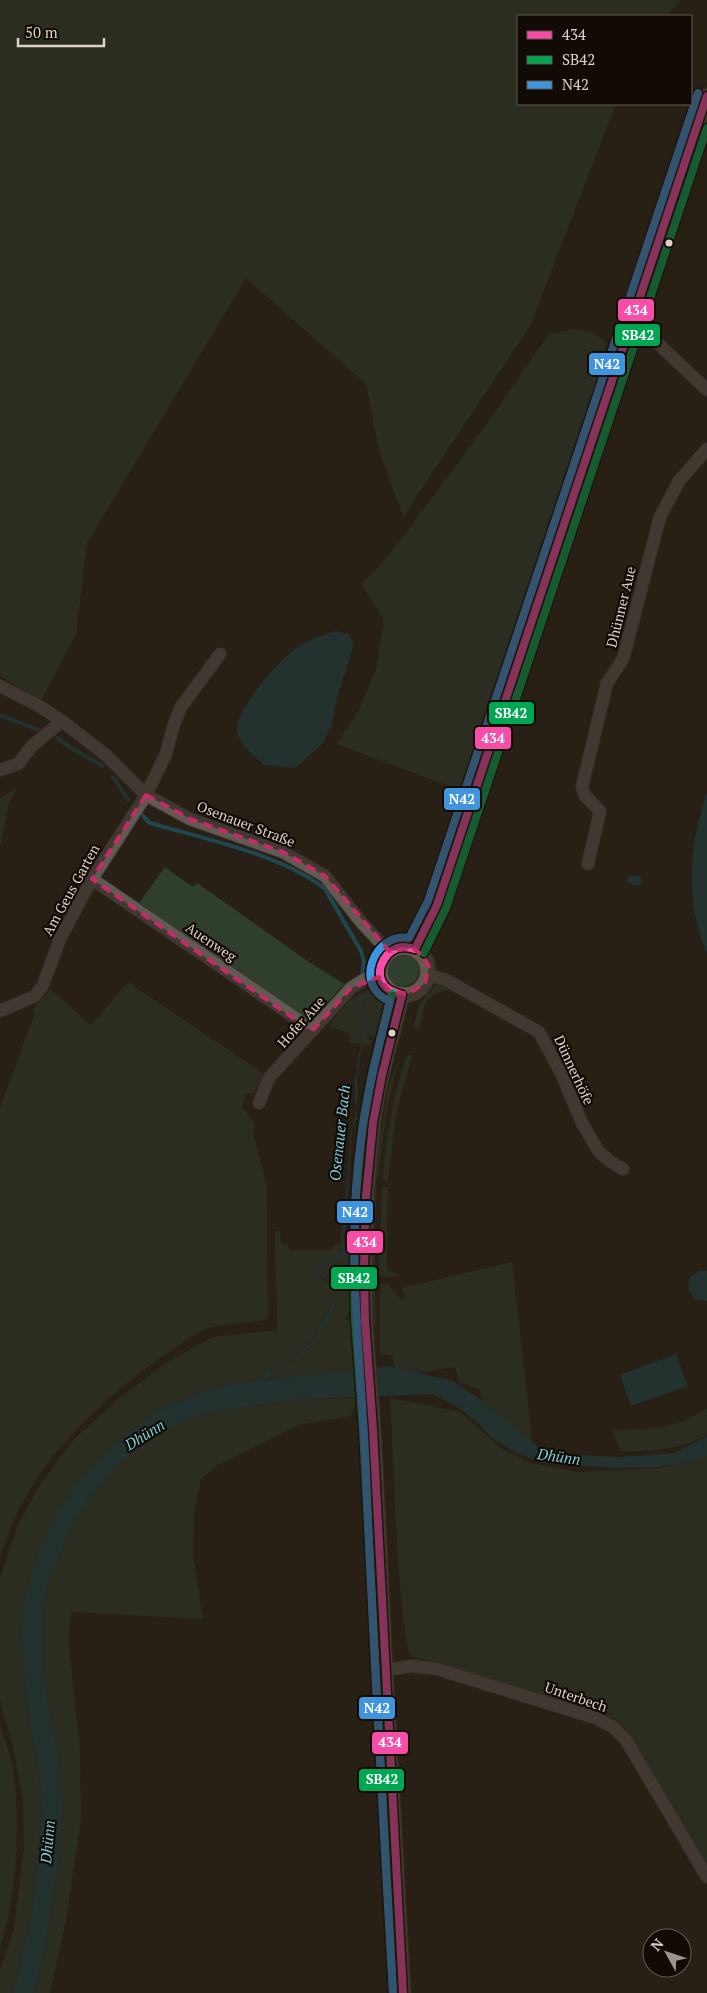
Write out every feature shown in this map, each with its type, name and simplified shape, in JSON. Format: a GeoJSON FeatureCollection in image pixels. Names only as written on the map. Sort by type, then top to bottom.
{"type":"FeatureCollection","features":[{"type":"Feature","properties":{"kind":"main road"},"geometry":{"type":"LineString","coordinates":[[415,949],[437,905],[707,96]]}},
{"type":"Feature","properties":{"kind":"main road"},"geometry":{"type":"LineString","coordinates":[[404,947],[415,949],[426,959],[429,967],[426,983],[420,990],[402,996],[389,991],[383,985],[380,976],[381,963],[390,952],[404,947]]}},
{"type":"Feature","properties":{"kind":"main road"},"geometry":{"type":"LineString","coordinates":[[402,996],[382,1073],[373,1120],[366,1190],[365,1278],[403,1993]]}},
{"type":"Feature","properties":{"kind":"street"},"geometry":{"type":"LineString","coordinates":[[629,326],[650,336],[707,390]]}},
{"type":"Feature","properties":{"kind":"street","name":"Dhünner Aue"},"geometry":{"type":"LineString","coordinates":[[588,864],[600,811],[584,796],[582,787],[608,683],[624,659],[660,517],[679,481],[707,448]]}},
{"type":"Feature","properties":{"kind":"street"},"geometry":{"type":"LineString","coordinates":[[146,796],[166,754],[181,707],[220,654]]}},
{"type":"Feature","properties":{"kind":"street","name":"Osenauer Straße"},"geometry":{"type":"LineString","coordinates":[[0,686],[39,706],[62,721],[107,756],[146,796],[190,819],[283,852],[325,876],[361,922],[390,952]]}},
{"type":"Feature","properties":{"kind":"street"},"geometry":{"type":"LineString","coordinates":[[0,770],[18,764],[32,746],[62,721]]}},
{"type":"Feature","properties":{"kind":"street","name":"Am Geus Garten"},"geometry":{"type":"LineString","coordinates":[[0,1011],[35,996],[43,985],[60,938],[92,879],[146,796]]}},
{"type":"Feature","properties":{"kind":"street","name":"Auenweg"},"geometry":{"type":"LineString","coordinates":[[92,879],[312,1031]]}},
{"type":"Feature","properties":{"kind":"street","name":"Dünnerhöfe"},"geometry":{"type":"LineString","coordinates":[[428,975],[446,980],[539,1032],[562,1075],[582,1123],[599,1152],[623,1169]]}},
{"type":"Feature","properties":{"kind":"street","name":"Hofer Aue"},"geometry":{"type":"LineString","coordinates":[[259,1103],[269,1078],[351,988],[365,980],[380,976]]}},
{"type":"Feature","properties":{"kind":"street","name":"Unterbech"},"geometry":{"type":"LineString","coordinates":[[386,1670],[412,1666],[437,1669],[596,1718],[613,1727],[626,1740],[707,1877]]}},
{"type":"Feature","properties":{"kind":"highlighted area"},"geometry":{"type":"Polygon","coordinates":[[[146,795],[190,819],[283,852],[325,876],[389,951],[413,948],[423,956],[429,967],[425,983],[408,994],[389,991],[379,977],[351,988],[312,1031],[92,879],[146,795]]]}},
{"type":"Feature","properties":{"kind":"green space"},"geometry":{"type":"Polygon","coordinates":[[[0,0],[681,0],[667,15],[517,15],[517,105],[616,105],[530,326],[404,518],[379,451],[366,384],[246,278],[87,543],[76,634],[41,701],[0,676],[0,0]]]}},
{"type":"Feature","properties":{"kind":"green space"},"geometry":{"type":"Polygon","coordinates":[[[572,329],[596,334],[606,345],[603,354],[608,356],[465,792],[336,744],[359,710],[376,669],[384,620],[361,584],[389,554],[476,439],[548,335],[572,329]]]}},
{"type":"Feature","properties":{"kind":"green space"},"geometry":{"type":"Polygon","coordinates":[[[17,787],[9,804],[0,847],[0,799],[17,787]]]}},
{"type":"Feature","properties":{"kind":"green space"},"geometry":{"type":"Polygon","coordinates":[[[165,867],[193,887],[197,883],[309,962],[344,984],[326,1004],[307,1020],[139,903],[165,867]]]}},
{"type":"Feature","properties":{"kind":"green space"},"geometry":{"type":"Polygon","coordinates":[[[403,954],[415,958],[419,970],[415,982],[403,986],[391,982],[387,970],[391,958],[403,954]]]}},
{"type":"Feature","properties":{"kind":"green space"},"geometry":{"type":"Polygon","coordinates":[[[128,982],[264,1074],[254,1093],[246,1094],[242,1107],[254,1122],[254,1137],[267,1187],[267,1320],[224,1325],[203,1330],[140,1373],[95,1411],[55,1454],[38,1477],[10,1529],[0,1558],[0,1107],[35,1013],[32,1012],[33,1009],[50,989],[91,1025],[128,982]]]}},
{"type":"Feature","properties":{"kind":"green space"},"geometry":{"type":"Polygon","coordinates":[[[439,984],[451,989],[429,998],[424,1007],[419,1030],[414,1027],[419,1004],[439,984]]]}},
{"type":"Feature","properties":{"kind":"green space"},"geometry":{"type":"Polygon","coordinates":[[[367,990],[376,992],[381,996],[385,1008],[375,1036],[370,1035],[368,1039],[373,1041],[371,1046],[349,1042],[351,1034],[329,1025],[349,1001],[367,990]]]}},
{"type":"Feature","properties":{"kind":"green space"},"geometry":{"type":"Polygon","coordinates":[[[407,1055],[412,1055],[396,1114],[388,1181],[382,1180],[394,1101],[407,1055]]]}},
{"type":"Feature","properties":{"kind":"green space"},"geometry":{"type":"Polygon","coordinates":[[[398,1060],[386,1115],[378,1178],[374,1178],[388,1088],[398,1060]]]}},
{"type":"Feature","properties":{"kind":"green space"},"geometry":{"type":"Polygon","coordinates":[[[373,1185],[377,1186],[375,1275],[372,1274],[373,1185]]]}},
{"type":"Feature","properties":{"kind":"green space"},"geometry":{"type":"Polygon","coordinates":[[[382,1187],[388,1187],[387,1268],[390,1272],[401,1275],[393,1277],[379,1275],[382,1187]]]}},
{"type":"Feature","properties":{"kind":"green space"},"geometry":{"type":"Polygon","coordinates":[[[275,1231],[280,1231],[281,1244],[288,1245],[289,1250],[332,1250],[334,1245],[342,1243],[340,1252],[337,1255],[319,1265],[317,1274],[330,1284],[323,1297],[332,1304],[323,1321],[308,1343],[295,1357],[286,1365],[268,1374],[284,1367],[300,1356],[327,1320],[335,1304],[324,1296],[331,1287],[332,1282],[320,1274],[318,1270],[327,1263],[338,1262],[347,1249],[345,1243],[350,1243],[351,1309],[345,1319],[352,1320],[357,1370],[229,1384],[203,1391],[164,1408],[143,1420],[108,1450],[76,1483],[53,1518],[21,1634],[28,1714],[39,1770],[42,1814],[31,1918],[13,1993],[0,1993],[0,1969],[13,1933],[24,1849],[23,1801],[15,1756],[0,1700],[0,1579],[17,1527],[41,1483],[75,1438],[121,1397],[169,1361],[213,1337],[277,1330],[275,1231]]]}},
{"type":"Feature","properties":{"kind":"green space"},"geometry":{"type":"Polygon","coordinates":[[[512,1262],[532,1441],[511,1432],[485,1408],[479,1389],[459,1382],[455,1367],[422,1372],[395,1370],[393,1356],[380,1354],[380,1284],[388,1284],[402,1300],[407,1297],[403,1293],[402,1288],[512,1262]]]}},
{"type":"Feature","properties":{"kind":"green space"},"geometry":{"type":"Polygon","coordinates":[[[372,1285],[375,1288],[376,1321],[374,1333],[372,1285]]]}},
{"type":"Feature","properties":{"kind":"green space"},"geometry":{"type":"Polygon","coordinates":[[[358,1398],[351,1416],[298,1425],[218,1465],[201,1479],[194,1515],[193,1555],[203,1619],[71,1612],[68,1639],[80,1749],[81,1819],[66,1921],[50,1993],[34,1993],[47,1937],[60,1853],[43,1669],[44,1601],[48,1583],[72,1525],[93,1493],[120,1463],[140,1446],[175,1425],[201,1414],[299,1399],[358,1398]]]}},
{"type":"Feature","properties":{"kind":"green space"},"geometry":{"type":"Polygon","coordinates":[[[390,1398],[460,1412],[502,1449],[530,1463],[578,1472],[662,1468],[707,1452],[707,1866],[624,1727],[616,1719],[411,1656],[408,1651],[400,1588],[390,1398]]]}},
{"type":"Feature","properties":{"kind":"green space"},"geometry":{"type":"Polygon","coordinates":[[[707,1408],[707,1434],[697,1440],[676,1447],[620,1451],[612,1430],[637,1430],[661,1427],[684,1420],[707,1408]]]}},
{"type":"Feature","properties":{"kind":"green space"},"geometry":{"type":"Polygon","coordinates":[[[0,1725],[13,1770],[17,1841],[10,1906],[0,1948],[0,1725]]]}},
{"type":"Feature","properties":{"kind":"water"},"geometry":{"type":"Polygon","coordinates":[[[336,631],[348,634],[354,643],[336,702],[332,724],[323,743],[296,768],[264,765],[241,742],[237,733],[238,723],[243,711],[260,685],[292,651],[304,643],[336,631]]]}},
{"type":"Feature","properties":{"kind":"water"},"geometry":{"type":"Polygon","coordinates":[[[707,792],[707,953],[695,913],[692,873],[696,832],[707,792]]]}},
{"type":"Feature","properties":{"kind":"water"},"geometry":{"type":"Polygon","coordinates":[[[628,876],[640,876],[643,883],[637,886],[627,882],[628,876]]]}},
{"type":"Feature","properties":{"kind":"water"},"geometry":{"type":"Polygon","coordinates":[[[362,996],[363,1011],[368,1023],[359,1061],[358,1095],[355,1110],[355,1079],[358,1072],[357,1065],[365,1024],[358,998],[362,996]]]}},
{"type":"Feature","properties":{"kind":"water"},"geometry":{"type":"Polygon","coordinates":[[[355,1110],[357,1118],[352,1130],[348,1194],[344,1206],[347,1224],[343,1237],[347,1255],[341,1260],[325,1264],[319,1270],[320,1274],[332,1282],[331,1287],[324,1296],[335,1304],[328,1321],[303,1354],[286,1366],[267,1374],[287,1364],[308,1345],[324,1321],[332,1304],[323,1297],[329,1287],[329,1281],[317,1274],[316,1269],[319,1265],[340,1253],[342,1246],[342,1206],[346,1194],[351,1130],[355,1118],[355,1110]]]}},
{"type":"Feature","properties":{"kind":"water"},"geometry":{"type":"Polygon","coordinates":[[[699,1271],[707,1271],[707,1301],[695,1300],[688,1290],[689,1278],[699,1271]]]}},
{"type":"Feature","properties":{"kind":"water"},"geometry":{"type":"Polygon","coordinates":[[[676,1354],[688,1386],[631,1406],[620,1375],[676,1354]]]}},
{"type":"Feature","properties":{"kind":"water","name":"Dhünn"},"geometry":{"type":"Polygon","coordinates":[[[390,1366],[453,1381],[477,1397],[538,1447],[565,1454],[618,1457],[674,1453],[707,1436],[707,1455],[695,1460],[659,1467],[614,1468],[543,1463],[514,1452],[493,1439],[478,1423],[455,1405],[433,1394],[299,1399],[201,1414],[175,1425],[140,1446],[120,1463],[93,1493],[72,1525],[48,1583],[44,1601],[43,1669],[59,1760],[62,1809],[60,1853],[47,1937],[34,1993],[13,1993],[31,1918],[42,1814],[39,1770],[28,1714],[21,1634],[25,1599],[37,1557],[53,1518],[76,1483],[108,1450],[143,1420],[164,1408],[203,1391],[229,1384],[390,1366]]]}},
{"type":"Feature","properties":{"kind":"waterway","name":"Osenauer Bach"},"geometry":{"type":"LineString","coordinates":[[0,715],[39,730]]}},
{"type":"Feature","properties":{"kind":"waterway","name":"Osenauer Bach"},"geometry":{"type":"LineString","coordinates":[[57,738],[103,766]]}},
{"type":"Feature","properties":{"kind":"waterway","name":"Osenauer Bach"},"geometry":{"type":"LineString","coordinates":[[113,777],[128,800]]}},
{"type":"Feature","properties":{"kind":"waterway","name":"Osenauer Bach"},"geometry":{"type":"LineString","coordinates":[[141,814],[150,823],[241,849],[288,866],[325,889],[361,951],[364,962],[362,973]]}},
{"type":"Feature","properties":{"kind":"waterway","name":"Osenauer Bach"},"geometry":{"type":"LineString","coordinates":[[260,1383],[270,1372]]}},
{"type":"Feature","properties":{"kind":"transit line","name":"N42"},"geometry":{"type":"LineString","coordinates":[[393,1993],[354,1259],[356,1188],[364,1117],[390,1001],[379,994],[372,985],[370,974],[372,962],[377,952],[386,943],[396,938],[409,938],[428,901],[698,93]]}},
{"type":"Feature","properties":{"kind":"transit line","name":"434"},"geometry":{"type":"LineString","coordinates":[[415,949],[437,905],[707,96]]}},
{"type":"Feature","properties":{"kind":"transit line","name":"SB42"},"geometry":{"type":"LineString","coordinates":[[424,953],[446,908],[707,128]]}},
{"type":"Feature","properties":{"kind":"transit line","name":"434"},"geometry":{"type":"LineString","coordinates":[[402,995],[384,985],[380,977],[381,965],[387,955],[397,948],[415,949]]}},
{"type":"Feature","properties":{"kind":"transit line","name":"SB42"},"geometry":{"type":"LineString","coordinates":[[392,993],[372,1073],[363,1122],[356,1196],[354,1270],[355,1320],[363,1430],[393,1993]]}},
{"type":"Feature","properties":{"kind":"transit line","name":"434"},"geometry":{"type":"LineString","coordinates":[[402,995],[382,1075],[373,1123],[366,1196],[364,1270],[365,1319],[373,1429],[403,1993]]}}]}
